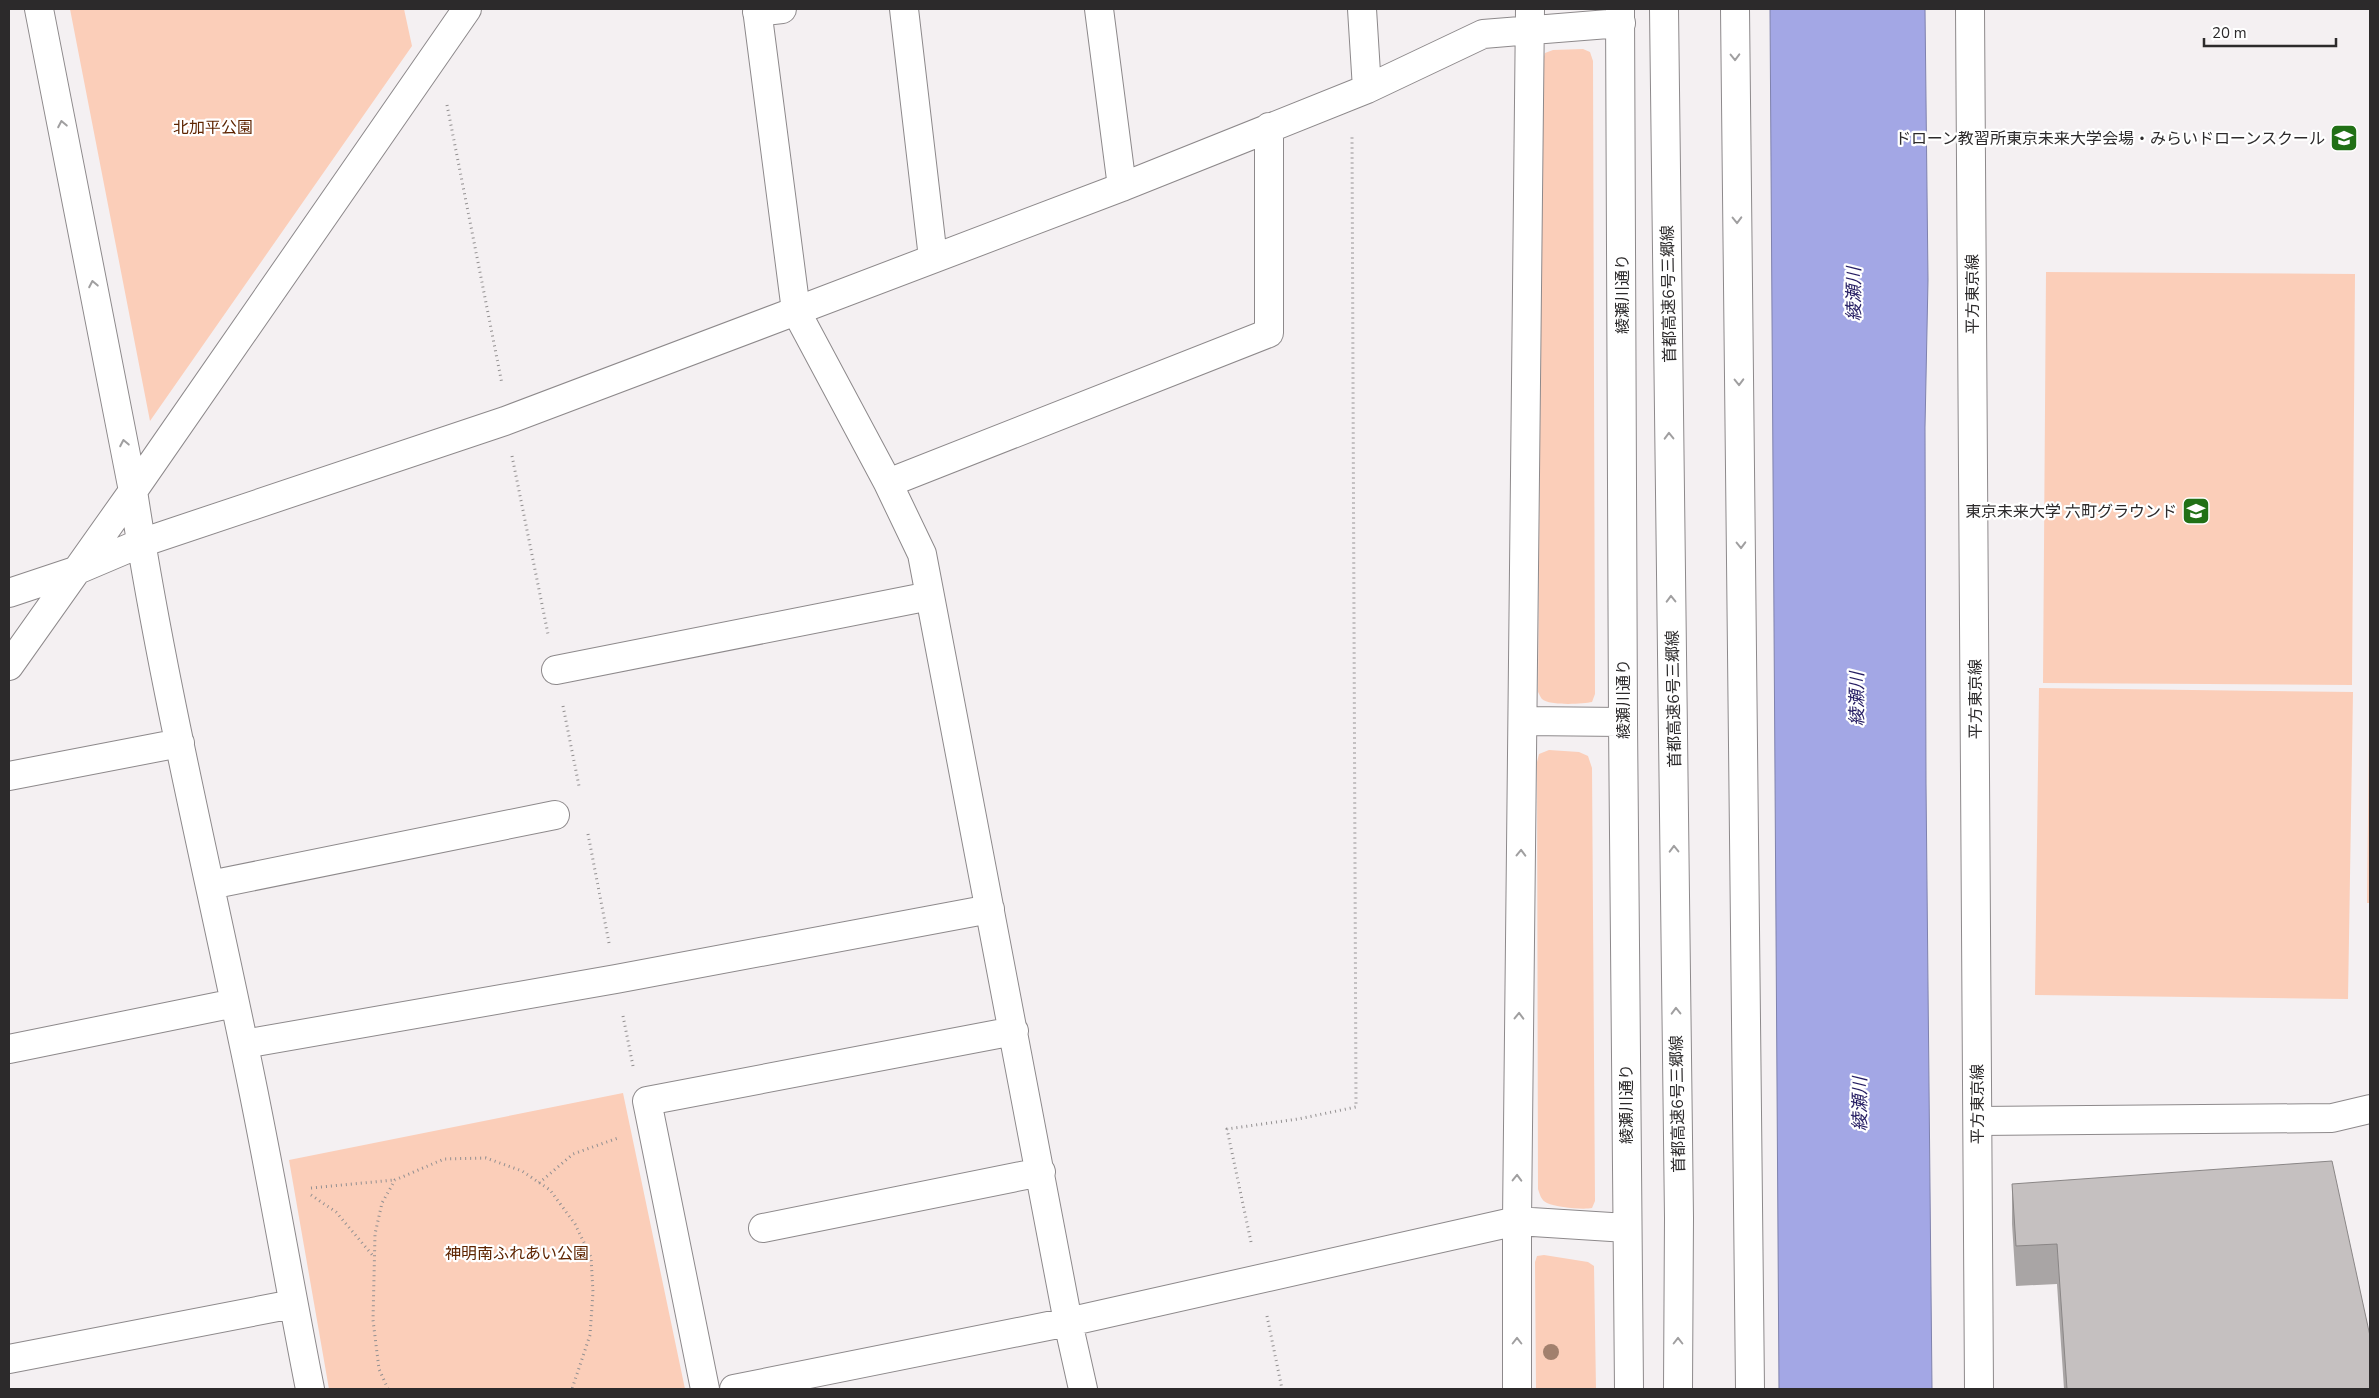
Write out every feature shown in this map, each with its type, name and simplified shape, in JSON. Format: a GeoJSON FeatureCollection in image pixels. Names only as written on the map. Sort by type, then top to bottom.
{"type":"FeatureCollection","features":[{"type":"Feature","properties":{"kind":"main road"},"geometry":{"type":"LineString","coordinates":[[39,9],[180,743],[244,1044],[310,1389]]}},
{"type":"Feature","properties":{"kind":"main road"},"geometry":{"type":"LineString","coordinates":[[9,666],[468,9]]}},
{"type":"Feature","properties":{"kind":"main road"},"geometry":{"type":"LineString","coordinates":[[904,9],[933,258]]}},
{"type":"Feature","properties":{"kind":"main road"},"geometry":{"type":"LineString","coordinates":[[1099,9],[1122,187]]}},
{"type":"Feature","properties":{"kind":"main road"},"geometry":{"type":"LineString","coordinates":[[1360,92],[1362,9]]}},
{"type":"Feature","properties":{"kind":"main road","name":"首都高速6号三郷線"},"geometry":{"type":"LineString","coordinates":[[1664,9],[1679,1218],[1678,1389]]}},
{"type":"Feature","properties":{"kind":"main road"},"geometry":{"type":"LineString","coordinates":[[1734,9],[1750,1389]]}},
{"type":"Feature","properties":{"kind":"main road","name":"平方東京線"},"geometry":{"type":"LineString","coordinates":[[1970,9],[1979,1389]]}},
{"type":"Feature","properties":{"kind":"main road"},"geometry":{"type":"LineString","coordinates":[[765,10],[796,311],[888,483],[922,554],[1068,1322],[1083,1389]]}},
{"type":"Feature","properties":{"kind":"main road"},"geometry":{"type":"LineString","coordinates":[[9,593],[75,571],[141,543],[505,421],[796,311],[1122,187],[1360,92],[1483,34],[1531,19],[1620,16]]}},
{"type":"Feature","properties":{"kind":"main road","name":"綾瀬川通り"},"geometry":{"type":"LineString","coordinates":[[1620,16],[1623,722],[1629,1389]]}},
{"type":"Feature","properties":{"kind":"main road"},"geometry":{"type":"LineString","coordinates":[[1517,1389],[1517,1221],[1531,19]]}},
{"type":"Feature","properties":{"kind":"main road"},"geometry":{"type":"LineString","coordinates":[[888,483],[1269,333],[1269,127]]}},
{"type":"Feature","properties":{"kind":"main road"},"geometry":{"type":"LineString","coordinates":[[556,670],[930,596]]}},
{"type":"Feature","properties":{"kind":"main road"},"geometry":{"type":"LineString","coordinates":[[1523,721],[1623,722]]}},
{"type":"Feature","properties":{"kind":"main road"},"geometry":{"type":"LineString","coordinates":[[9,776],[180,743]]}},
{"type":"Feature","properties":{"kind":"main road"},"geometry":{"type":"LineString","coordinates":[[210,885],[555,815]]}},
{"type":"Feature","properties":{"kind":"main road"},"geometry":{"type":"LineString","coordinates":[[244,1044],[616,979],[990,909]]}},
{"type":"Feature","properties":{"kind":"main road"},"geometry":{"type":"LineString","coordinates":[[9,1049],[235,1003]]}},
{"type":"Feature","properties":{"kind":"main road"},"geometry":{"type":"LineString","coordinates":[[705,1389],[649,1113],[1014,1031]]}},
{"type":"Feature","properties":{"kind":"main road"},"geometry":{"type":"LineString","coordinates":[[1978,1121],[2332,1118],[2370,1109]]}},
{"type":"Feature","properties":{"kind":"main road"},"geometry":{"type":"LineString","coordinates":[[763,1228],[1040,1172]]}},
{"type":"Feature","properties":{"kind":"main road"},"geometry":{"type":"LineString","coordinates":[[734,1389],[1068,1322],[1517,1221],[1627,1228]]}},
{"type":"Feature","properties":{"kind":"main road"},"geometry":{"type":"LineString","coordinates":[[9,1359],[293,1304]]}},
{"type":"Feature","properties":{"kind":"path"},"geometry":{"type":"LineString","coordinates":[[436,55],[504,394],[505,421],[580,790]]}},
{"type":"Feature","properties":{"kind":"path"},"geometry":{"type":"LineString","coordinates":[[1282,1389],[1227,1129],[1298,1119],[1356,1107],[1360,92]]}},
{"type":"Feature","properties":{"kind":"path"},"geometry":{"type":"LineString","coordinates":[[539,1183],[572,1154],[649,1113],[643,1079],[635,1073],[587,828]]}},
{"type":"Feature","properties":{"kind":"path"},"geometry":{"type":"LineString","coordinates":[[270,1185],[303,1189],[395,1180],[444,1159],[486,1158],[522,1171],[550,1190],[575,1224],[591,1257],[593,1292],[590,1335],[572,1389]]}},
{"type":"Feature","properties":{"kind":"path"},"geometry":{"type":"LineString","coordinates":[[388,1389],[379,1369],[372,1320],[374,1257],[375,1234],[382,1204],[395,1180]]}},
{"type":"Feature","properties":{"kind":"path"},"geometry":{"type":"LineString","coordinates":[[303,1189],[336,1212],[374,1257]]}},
{"type":"Feature","properties":{"kind":"green space","name":"北加平公園"},"geometry":{"type":"Polygon","coordinates":[[[70,9],[404,9],[412,46],[150,421],[70,9]]]}},
{"type":"Feature","properties":{"kind":"green space"},"geometry":{"type":"Polygon","coordinates":[[[1583,49],[1590,52],[1593,61],[1595,694],[1592,702],[1566,704],[1546,701],[1542,699],[1538,692],[1543,60],[1545,53],[1553,50],[1583,49]]]}},
{"type":"Feature","properties":{"kind":"green space"},"geometry":{"type":"Polygon","coordinates":[[[2046,272],[2355,274],[2352,685],[2043,683],[2046,272]]]}},
{"type":"Feature","properties":{"kind":"green space"},"geometry":{"type":"Polygon","coordinates":[[[2370,649],[2370,903],[2367,903],[2370,649]]]}},
{"type":"Feature","properties":{"kind":"green space"},"geometry":{"type":"Polygon","coordinates":[[[2039,688],[2353,692],[2348,999],[2035,995],[2039,688]]]}},
{"type":"Feature","properties":{"kind":"green space"},"geometry":{"type":"Polygon","coordinates":[[[1549,750],[1579,752],[1588,756],[1592,768],[1595,1201],[1592,1208],[1588,1209],[1563,1207],[1547,1203],[1542,1199],[1538,1189],[1537,762],[1539,754],[1549,750]]]}},
{"type":"Feature","properties":{"kind":"green space","name":"神明南ふれあい公園"},"geometry":{"type":"Polygon","coordinates":[[[623,1093],[685,1389],[329,1389],[289,1160],[623,1093]]]}},
{"type":"Feature","properties":{"kind":"green space"},"geometry":{"type":"Polygon","coordinates":[[[1544,1255],[1588,1262],[1594,1266],[1596,1389],[1536,1389],[1535,1262],[1537,1256],[1544,1255]]]}},
{"type":"Feature","properties":{"kind":"water","name":"綾瀬川"},"geometry":{"type":"Polygon","coordinates":[[[1770,9],[1925,9],[1928,280],[1925,427],[1926,783],[1932,1389],[1779,1389],[1770,9]]]}},
{"type":"Feature","properties":{"kind":"building"},"geometry":{"type":"Polygon","coordinates":[[[2332,1161],[2370,1336],[2370,1389],[2067,1389],[2057,1244],[2016,1246],[2012,1184],[2332,1161]]]}},
{"type":"Feature","properties":{"kind":"place","name":"ドローン教習所東京未来大学会場・みらいドローンスクール"},"geometry":{"type":"Point","coordinates":[2344,138]}},
{"type":"Feature","properties":{"kind":"place","name":"東京未来大学 六町グラウンド"},"geometry":{"type":"Point","coordinates":[2196,511]}}]}
